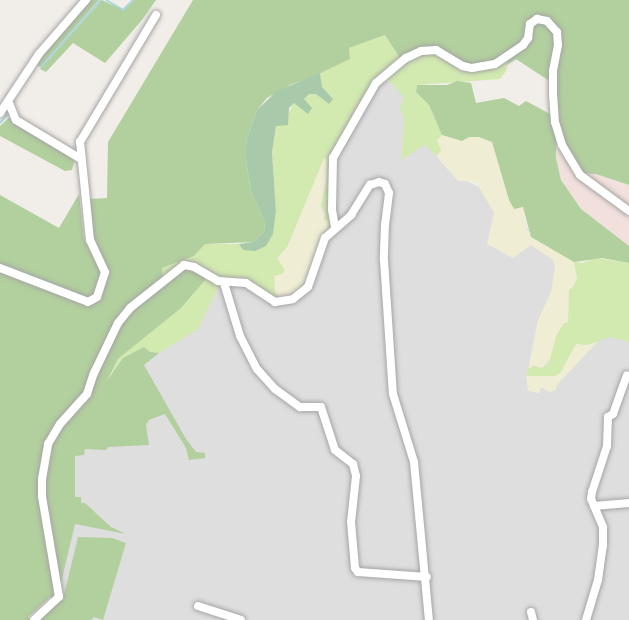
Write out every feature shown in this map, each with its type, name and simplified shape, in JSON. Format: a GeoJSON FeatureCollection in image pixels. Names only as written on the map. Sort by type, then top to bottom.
{"type":"FeatureCollection","features":[{"type":"Feature","properties":{"kind":"street"},"geometry":{"type":"LineString","coordinates":[[0,113],[9,103],[39,54],[86,0]]}},
{"type":"Feature","properties":{"kind":"street"},"geometry":{"type":"LineString","coordinates":[[0,268],[88,302],[97,297],[105,272],[90,240],[80,142],[156,15]]}},
{"type":"Feature","properties":{"kind":"street"},"geometry":{"type":"LineString","coordinates":[[335,227],[332,210],[333,158],[376,83],[406,58],[421,51],[436,50],[472,68],[495,64],[522,45],[528,38],[530,24],[537,19],[547,21],[556,32],[558,45],[553,71],[554,115],[558,135],[567,155],[580,175],[629,211]]}},
{"type":"Feature","properties":{"kind":"street"},"geometry":{"type":"LineString","coordinates":[[9,103],[16,120],[81,159]]}},
{"type":"Feature","properties":{"kind":"street"},"geometry":{"type":"LineString","coordinates":[[34,620],[58,597],[42,496],[43,469],[52,436],[87,394],[94,373],[118,323],[136,302],[184,265],[194,267],[212,279],[224,283],[246,283],[275,302],[293,299],[308,287],[325,238],[351,215],[370,185],[379,182],[388,188],[384,260],[393,394],[414,462],[427,577],[429,620]]}},
{"type":"Feature","properties":{"kind":"street"},"geometry":{"type":"LineString","coordinates":[[224,283],[240,336],[257,369],[275,389],[300,407],[321,407],[335,450],[353,464],[356,476],[351,506],[355,568],[363,573],[427,577]]}},
{"type":"Feature","properties":{"kind":"street"},"geometry":{"type":"LineString","coordinates":[[585,620],[598,580],[603,546],[603,527],[594,506],[592,492],[607,446],[608,417],[615,408],[627,375]]}},
{"type":"Feature","properties":{"kind":"street"},"geometry":{"type":"LineString","coordinates":[[594,506],[629,503]]}},
{"type":"Feature","properties":{"kind":"street"},"geometry":{"type":"LineString","coordinates":[[198,606],[241,620]]}},
{"type":"Feature","properties":{"kind":"shaded area"},"geometry":{"type":"Polygon","coordinates":[[[384,78],[410,98],[459,177],[479,187],[538,237],[557,261],[549,323],[560,371],[587,341],[629,332],[629,620],[32,620],[54,597],[73,446],[139,356],[219,282],[269,254],[318,150],[384,78]]]}},
{"type":"Feature","properties":{"kind":"shaded area"},"geometry":{"type":"Polygon","coordinates":[[[556,135],[579,176],[629,213],[629,246],[581,209],[561,180],[556,158],[556,135]]]}},
{"type":"Feature","properties":{"kind":"shaded area"},"geometry":{"type":"Polygon","coordinates":[[[581,173],[596,174],[629,185],[629,208],[581,173]]]}},
{"type":"Feature","properties":{"kind":"green space"},"geometry":{"type":"Polygon","coordinates":[[[89,0],[99,0],[40,67],[37,65],[41,57],[89,0]]]}},
{"type":"Feature","properties":{"kind":"green space"},"geometry":{"type":"Polygon","coordinates":[[[102,0],[123,10],[134,0],[156,0],[105,63],[73,43],[46,72],[40,69],[102,0]]]}},
{"type":"Feature","properties":{"kind":"green space"},"geometry":{"type":"Polygon","coordinates":[[[193,0],[629,0],[629,185],[596,174],[581,173],[560,134],[554,94],[558,31],[536,17],[526,37],[515,49],[487,65],[464,64],[437,49],[393,64],[400,58],[385,35],[349,48],[350,59],[292,84],[267,98],[257,110],[247,138],[245,154],[251,191],[265,223],[264,232],[253,242],[205,244],[194,256],[162,268],[163,279],[129,307],[81,397],[60,421],[40,469],[56,595],[53,598],[50,597],[28,617],[31,620],[0,620],[0,271],[88,305],[94,304],[98,299],[104,285],[93,239],[90,199],[107,198],[108,142],[193,0]]]}},
{"type":"Feature","properties":{"kind":"green space"},"geometry":{"type":"Polygon","coordinates":[[[537,21],[551,27],[556,38],[551,82],[516,59],[507,65],[509,58],[517,52],[537,21]]]}},
{"type":"Feature","properties":{"kind":"green space"},"geometry":{"type":"Polygon","coordinates":[[[385,35],[400,58],[375,82],[333,150],[332,226],[327,232],[328,221],[324,219],[325,213],[321,206],[327,176],[327,159],[324,158],[287,247],[277,258],[285,270],[282,274],[274,276],[275,292],[278,297],[288,298],[277,299],[258,287],[213,278],[163,279],[162,268],[194,256],[205,244],[239,244],[243,250],[273,234],[276,211],[272,152],[276,126],[287,117],[294,102],[308,113],[304,99],[309,94],[316,94],[328,103],[333,99],[322,87],[320,73],[350,59],[349,48],[385,35]]]}},
{"type":"Feature","properties":{"kind":"green space"},"geometry":{"type":"Polygon","coordinates":[[[429,52],[509,58],[506,71],[500,79],[417,85],[416,92],[429,105],[442,135],[437,140],[441,151],[436,156],[425,145],[401,160],[404,120],[400,107],[404,97],[387,79],[415,56],[429,52]]]}},
{"type":"Feature","properties":{"kind":"green space"},"geometry":{"type":"Polygon","coordinates":[[[320,73],[322,87],[333,99],[329,104],[316,94],[309,94],[304,99],[312,108],[308,114],[294,103],[289,108],[288,125],[276,126],[272,152],[276,211],[273,234],[266,246],[255,251],[243,250],[239,244],[253,242],[264,232],[265,223],[251,191],[245,154],[247,138],[257,110],[277,91],[320,73]]]}},
{"type":"Feature","properties":{"kind":"green space"},"geometry":{"type":"Polygon","coordinates":[[[457,81],[471,83],[476,103],[504,98],[519,106],[526,101],[552,115],[556,135],[556,158],[561,180],[581,209],[629,246],[629,263],[602,258],[574,262],[531,237],[523,207],[514,209],[509,200],[492,142],[479,137],[469,137],[462,141],[442,135],[429,105],[416,92],[417,85],[447,85],[457,81]]]}},
{"type":"Feature","properties":{"kind":"green space"},"geometry":{"type":"Polygon","coordinates":[[[12,115],[75,158],[72,170],[65,171],[0,136],[0,126],[12,115]]]}},
{"type":"Feature","properties":{"kind":"green space"},"geometry":{"type":"Polygon","coordinates":[[[442,135],[462,141],[469,137],[479,137],[492,142],[509,200],[523,207],[527,230],[574,262],[577,278],[569,290],[568,322],[556,336],[552,357],[542,368],[534,366],[528,369],[538,320],[551,292],[555,267],[553,260],[531,245],[513,258],[487,244],[494,213],[476,182],[458,181],[436,156],[441,151],[437,140],[442,135]]]}},
{"type":"Feature","properties":{"kind":"green space"},"geometry":{"type":"Polygon","coordinates":[[[324,157],[327,159],[327,176],[321,206],[328,221],[327,232],[321,239],[306,284],[292,297],[278,298],[274,288],[274,276],[280,273],[282,267],[277,258],[287,247],[324,157]]]}},
{"type":"Feature","properties":{"kind":"green space"},"geometry":{"type":"Polygon","coordinates":[[[79,194],[84,239],[101,273],[94,295],[89,298],[0,265],[0,195],[59,228],[79,194]]]}},
{"type":"Feature","properties":{"kind":"green space"},"geometry":{"type":"Polygon","coordinates":[[[596,258],[629,263],[629,342],[611,337],[587,345],[576,344],[560,373],[555,376],[526,376],[528,369],[534,366],[542,368],[549,363],[556,336],[564,323],[568,322],[569,290],[577,278],[574,262],[582,263],[596,258]]]}},
{"type":"Feature","properties":{"kind":"green space"},"geometry":{"type":"Polygon","coordinates":[[[189,268],[207,278],[181,308],[118,359],[107,381],[123,358],[144,347],[150,352],[159,353],[144,365],[186,439],[196,452],[205,453],[205,458],[189,460],[186,448],[165,414],[149,420],[146,425],[149,445],[108,447],[106,450],[85,449],[84,455],[75,456],[75,497],[81,497],[81,503],[85,503],[111,527],[126,534],[75,524],[60,587],[45,505],[44,480],[54,436],[87,400],[118,330],[132,310],[180,269],[189,268]]]}},
{"type":"Feature","properties":{"kind":"green space"},"geometry":{"type":"Polygon","coordinates":[[[207,278],[220,285],[198,329],[159,353],[150,352],[144,347],[106,384],[118,359],[181,308],[207,278]]]}},
{"type":"Feature","properties":{"kind":"green space"},"geometry":{"type":"Polygon","coordinates":[[[599,340],[557,385],[556,390],[550,392],[541,387],[539,393],[528,391],[526,376],[555,376],[563,369],[574,345],[587,345],[599,340]]]}},
{"type":"Feature","properties":{"kind":"green space"},"geometry":{"type":"Polygon","coordinates":[[[78,537],[112,538],[126,543],[103,620],[94,617],[91,620],[38,620],[63,599],[78,537]]]}},
{"type":"Feature","properties":{"kind":"waterway"},"geometry":{"type":"LineString","coordinates":[[41,67],[101,0]]}},
{"type":"Feature","properties":{"kind":"waterway"},"geometry":{"type":"LineString","coordinates":[[106,0],[123,10],[133,0]]}},
{"type":"Feature","properties":{"kind":"waterway"},"geometry":{"type":"LineString","coordinates":[[0,123],[9,113]]}}]}
